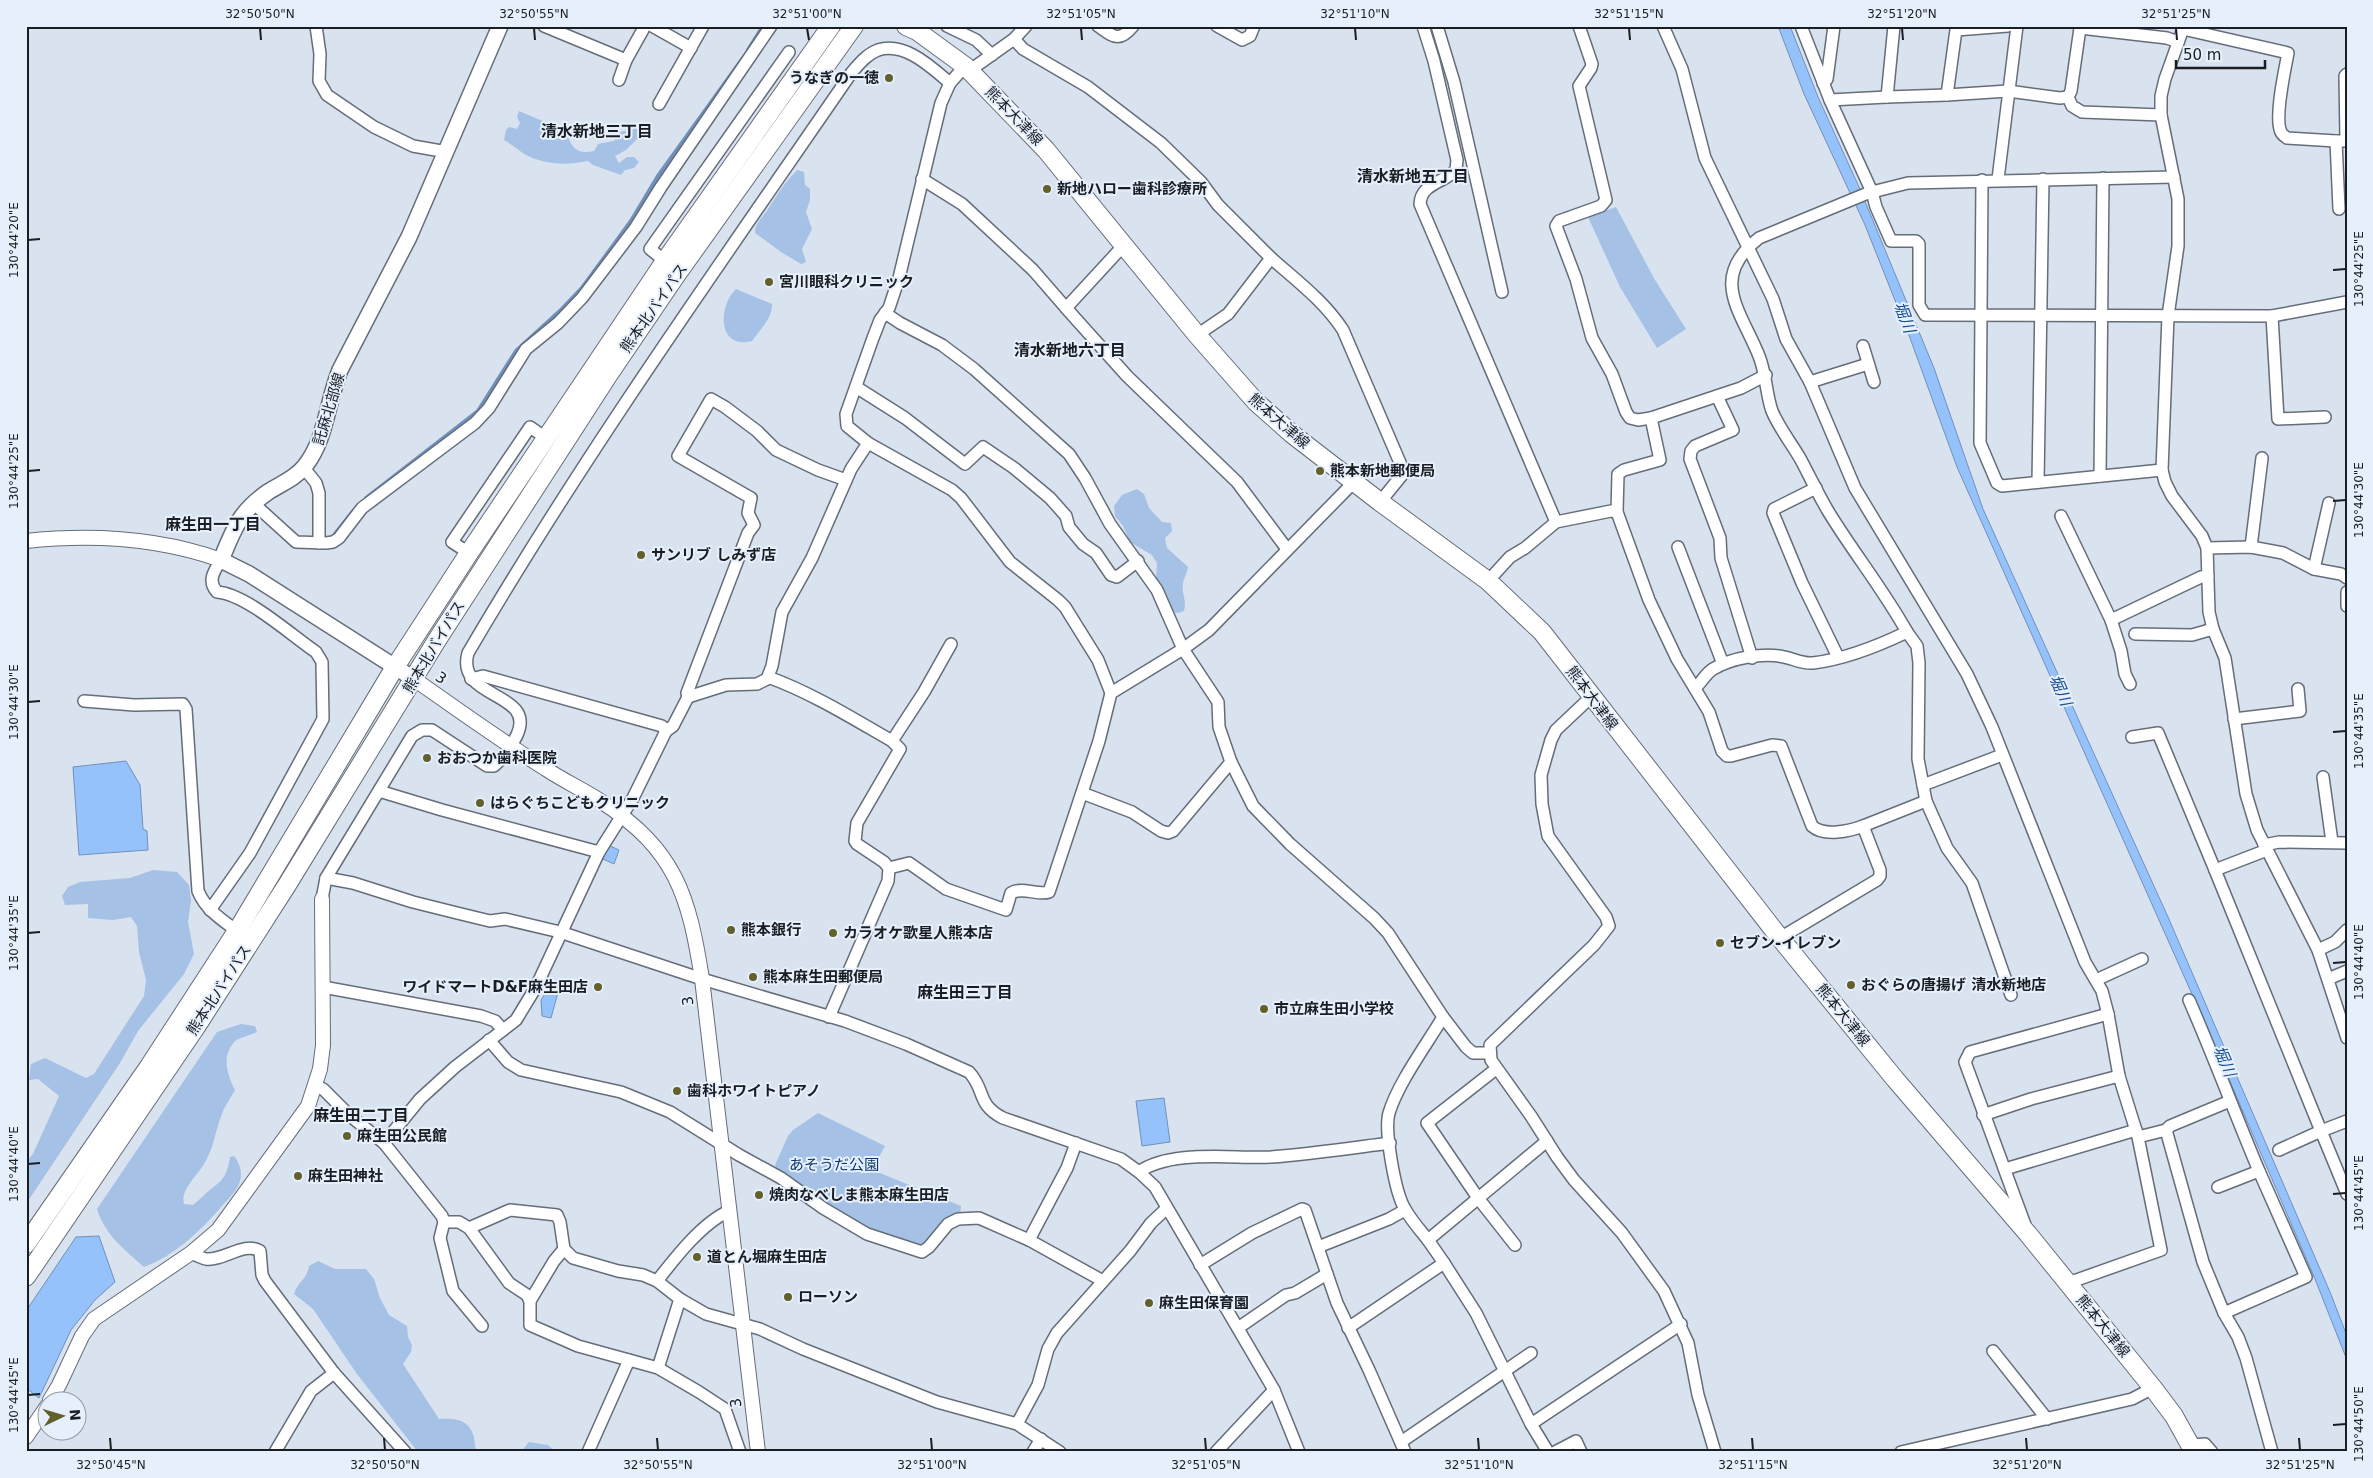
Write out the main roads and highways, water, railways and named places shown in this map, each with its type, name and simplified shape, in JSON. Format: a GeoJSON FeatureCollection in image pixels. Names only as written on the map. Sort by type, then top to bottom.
{"type":"FeatureCollection","features":[{"type":"Feature","properties":{"kind":"main road","name":"託麻北部線"},"geometry":{"type":"LineString","coordinates":[[395,667],[249,574],[221,560],[239,518],[253,503],[287,482],[304,468],[315,452],[322,433],[331,393],[340,370],[409,237],[500,26]]}},
{"type":"Feature","properties":{"kind":"main road","name":"熊本北バイパス"},"geometry":{"type":"LineString","coordinates":[[26,1244],[150,1065],[237,931],[395,667],[469,553],[665,261],[831,26]]}},
{"type":"Feature","properties":{"kind":"main road","name":"熊本北バイパス"},"geometry":{"type":"LineString","coordinates":[[26,1277],[196,1027],[287,885],[503,536],[607,376],[677,274],[854,26]]}},
{"type":"Feature","properties":{"kind":"main road","name":"熊本大津線"},"geometry":{"type":"LineString","coordinates":[[906,26],[917,31],[967,68],[1046,150],[1197,335],[1256,402],[1292,434],[1354,482],[1488,581],[1542,632],[1780,938],[1895,1080],[2028,1234],[2153,1388],[2174,1416],[2192,1448]]}},
{"type":"Feature","properties":{"kind":"main road"},"geometry":{"type":"LineString","coordinates":[[395,667],[414,680]]}},
{"type":"Feature","properties":{"kind":"water","name":"堀川"},"geometry":{"type":"Polygon","coordinates":[[[1778,26],[1790,26],[1818,97],[1859,187],[1934,368],[1983,509],[2168,917],[2330,1292],[2347,1336],[2347,1360],[2315,1279],[2200,1012],[1957,467],[1910,338],[1865,225],[1804,94],[1778,26]]]}},
{"type":"Feature","properties":{"kind":"water"},"geometry":{"type":"Polygon","coordinates":[[[126,761],[140,785],[143,829],[147,831],[148,850],[79,855],[73,767],[126,761]]]}},
{"type":"Feature","properties":{"kind":"water"},"geometry":{"type":"Polygon","coordinates":[[[608,845],[619,850],[614,864],[603,859],[608,845]]]}},
{"type":"Feature","properties":{"kind":"water"},"geometry":{"type":"Polygon","coordinates":[[[553,981],[560,985],[551,1018],[542,1016],[541,1000],[553,981]]]}},
{"type":"Feature","properties":{"kind":"water"},"geometry":{"type":"Polygon","coordinates":[[[1164,1098],[1170,1142],[1142,1146],[1136,1101],[1164,1098]]]}},
{"type":"Feature","properties":{"kind":"water"},"geometry":{"type":"Polygon","coordinates":[[[99,1236],[115,1282],[95,1300],[71,1330],[43,1390],[38,1390],[38,1397],[26,1388],[26,1311],[76,1237],[99,1236]]]}},
{"type":"Feature","properties":{"kind":"waterway"},"geometry":{"type":"LineString","coordinates":[[748,50],[763,26]]}},
{"type":"Feature","properties":{"kind":"waterway"},"geometry":{"type":"LineString","coordinates":[[366,498],[478,411],[516,351],[582,288],[631,221],[658,176],[743,58]]}},
{"type":"Feature","properties":{"kind":"waterway"},"geometry":{"type":"LineString","coordinates":[[335,534],[354,510]]}},
{"type":"Feature","properties":{"kind":"place","name":"うなぎの一徳"},"geometry":{"type":"Point","coordinates":[889,78]}},
{"type":"Feature","properties":{"kind":"place","name":"新地ハロー歯科診療所"},"geometry":{"type":"Point","coordinates":[1047,189]}},
{"type":"Feature","properties":{"kind":"place","name":"宮川眼科クリニック"},"geometry":{"type":"Point","coordinates":[769,282]}},
{"type":"Feature","properties":{"kind":"place","name":"熊本新地郵便局"},"geometry":{"type":"Point","coordinates":[1320,471]}},
{"type":"Feature","properties":{"kind":"place","name":"サンリブ しみず店"},"geometry":{"type":"Point","coordinates":[641,555]}},
{"type":"Feature","properties":{"kind":"place","name":"おおつか歯科医院"},"geometry":{"type":"Point","coordinates":[427,758]}},
{"type":"Feature","properties":{"kind":"place","name":"はらぐちこどもクリニック"},"geometry":{"type":"Point","coordinates":[480,803]}},
{"type":"Feature","properties":{"kind":"place","name":"熊本銀行"},"geometry":{"type":"Point","coordinates":[731,930]}},
{"type":"Feature","properties":{"kind":"place","name":"カラオケ歌星人熊本店"},"geometry":{"type":"Point","coordinates":[833,933]}},
{"type":"Feature","properties":{"kind":"place","name":"セブン-イレブン"},"geometry":{"type":"Point","coordinates":[1720,943]}},
{"type":"Feature","properties":{"kind":"place","name":"熊本麻生田郵便局"},"geometry":{"type":"Point","coordinates":[753,977]}},
{"type":"Feature","properties":{"kind":"place","name":"おぐらの唐揚げ 清水新地店"},"geometry":{"type":"Point","coordinates":[1851,985]}},
{"type":"Feature","properties":{"kind":"place","name":"ワイドマートD&F麻生田店"},"geometry":{"type":"Point","coordinates":[598,987]}},
{"type":"Feature","properties":{"kind":"place","name":"市立麻生田小学校"},"geometry":{"type":"Point","coordinates":[1264,1009]}},
{"type":"Feature","properties":{"kind":"place","name":"歯科ホワイトピアノ"},"geometry":{"type":"Point","coordinates":[677,1091]}},
{"type":"Feature","properties":{"kind":"place","name":"麻生田公民館"},"geometry":{"type":"Point","coordinates":[347,1136]}},
{"type":"Feature","properties":{"kind":"place","name":"麻生田神社"},"geometry":{"type":"Point","coordinates":[298,1176]}},
{"type":"Feature","properties":{"kind":"place","name":"焼肉なべしま熊本麻生田店"},"geometry":{"type":"Point","coordinates":[759,1195]}},
{"type":"Feature","properties":{"kind":"place","name":"道とん堀麻生田店"},"geometry":{"type":"Point","coordinates":[697,1257]}},
{"type":"Feature","properties":{"kind":"place","name":"ローソン"},"geometry":{"type":"Point","coordinates":[788,1297]}},
{"type":"Feature","properties":{"kind":"place","name":"麻生田保育園"},"geometry":{"type":"Point","coordinates":[1149,1303]}},
{"type":"Feature","properties":{"kind":"district","name":"清水新地三丁目"},"geometry":{"type":"Point","coordinates":[597,131]}},
{"type":"Feature","properties":{"kind":"district","name":"清水新地五丁目"},"geometry":{"type":"Point","coordinates":[1413,176]}},
{"type":"Feature","properties":{"kind":"district","name":"清水新地六丁目"},"geometry":{"type":"Point","coordinates":[1070,350]}},
{"type":"Feature","properties":{"kind":"district","name":"麻生田一丁目"},"geometry":{"type":"Point","coordinates":[213,524]}},
{"type":"Feature","properties":{"kind":"district","name":"麻生田三丁目"},"geometry":{"type":"Point","coordinates":[965,992]}},
{"type":"Feature","properties":{"kind":"district","name":"麻生田二丁目"},"geometry":{"type":"Point","coordinates":[361,1115]}},
{"type":"Feature","properties":{"kind":"park label","name":"あそうだ公園"},"geometry":{"type":"Point","coordinates":[834,1165]}}]}
